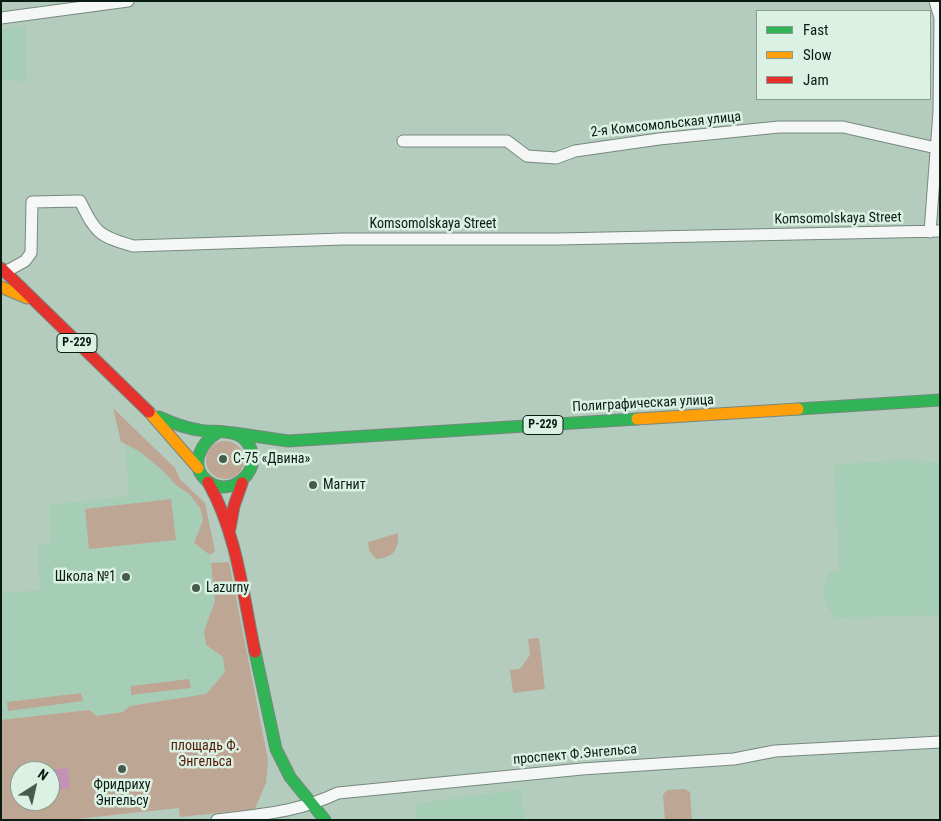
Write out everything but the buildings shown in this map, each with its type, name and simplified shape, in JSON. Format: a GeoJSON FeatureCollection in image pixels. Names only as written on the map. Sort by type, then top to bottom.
{"type":"FeatureCollection","features":[{"type":"Feature","properties":{"kind":"main road","name":"Полиграфическая улица"},"geometry":{"type":"LineString","coordinates":[[1,259],[3,270],[152,414],[178,442],[208,482],[221,505],[230,532]]}},
{"type":"Feature","properties":{"kind":"main road"},"geometry":{"type":"LineString","coordinates":[[1,287],[18,292],[38,304]]}},
{"type":"Feature","properties":{"kind":"main road","name":"Полиграфическая улица"},"geometry":{"type":"LineString","coordinates":[[152,414],[185,427],[217,433],[234,433],[288,441],[940,400]]}},
{"type":"Feature","properties":{"kind":"main road"},"geometry":{"type":"LineString","coordinates":[[198,468],[197,456],[200,447],[208,438],[217,433]]}},
{"type":"Feature","properties":{"kind":"main road"},"geometry":{"type":"LineString","coordinates":[[234,433],[246,441],[251,449],[252,468]]}},
{"type":"Feature","properties":{"kind":"main road","name":"Полиграфическая улица"},"geometry":{"type":"LineString","coordinates":[[230,532],[234,506],[242,483],[265,454],[288,441]]}},
{"type":"Feature","properties":{"kind":"main road"},"geometry":{"type":"LineString","coordinates":[[208,482],[226,488],[242,483]]}},
{"type":"Feature","properties":{"kind":"main road"},"geometry":{"type":"LineString","coordinates":[[230,532],[276,749],[290,777],[314,804],[325,820]]}},
{"type":"Feature","properties":{"kind":"street"},"geometry":{"type":"LineString","coordinates":[[1,18],[128,1]]}},
{"type":"Feature","properties":{"kind":"street"},"geometry":{"type":"LineString","coordinates":[[935,1],[940,18],[935,231]]}},
{"type":"Feature","properties":{"kind":"street","name":"2-я Комсомольская улица"},"geometry":{"type":"LineString","coordinates":[[403,141],[507,141],[527,156],[556,158],[575,151],[660,139],[779,127],[843,127],[936,148]]}},
{"type":"Feature","properties":{"kind":"street","name":"Komsomolskaya Street"},"geometry":{"type":"LineString","coordinates":[[3,270],[25,261],[31,253],[32,202],[80,201],[94,228],[106,238],[132,246],[343,239],[615,238],[935,231]]}},
{"type":"Feature","properties":{"kind":"street","name":"проспект Ф.Энгельса"},"geometry":{"type":"LineString","coordinates":[[217,820],[293,810],[344,792],[582,769],[734,759],[775,751],[940,742]]}},
{"type":"Feature","properties":{"kind":"shaded area"},"geometry":{"type":"Polygon","coordinates":[[[26,27],[27,82],[1,80],[1,29],[26,27]]]}},
{"type":"Feature","properties":{"kind":"shaded area","name":"Школа №1"},"geometry":{"type":"Polygon","coordinates":[[[125,444],[139,451],[161,469],[176,485],[189,494],[200,508],[203,520],[195,543],[210,555],[215,601],[204,631],[206,645],[223,657],[225,672],[206,694],[130,706],[123,712],[97,716],[89,710],[1,720],[1,593],[40,590],[37,545],[51,544],[49,505],[129,496],[125,444]]]}},
{"type":"Feature","properties":{"kind":"shaded area"},"geometry":{"type":"Polygon","coordinates":[[[905,460],[940,462],[940,615],[836,618],[826,606],[824,591],[828,573],[839,570],[834,464],[905,460]]]}},
{"type":"Feature","properties":{"kind":"shaded area"},"geometry":{"type":"Polygon","coordinates":[[[68,768],[70,788],[60,789],[60,769],[68,768]]]}},
{"type":"Feature","properties":{"kind":"shaded area"},"geometry":{"type":"Polygon","coordinates":[[[521,789],[525,820],[417,820],[415,804],[521,789]]]}},
{"type":"Feature","properties":{"kind":"green space"},"geometry":{"type":"Polygon","coordinates":[[[113,408],[175,468],[180,479],[205,503],[215,551],[210,555],[194,543],[203,520],[200,508],[189,494],[176,485],[161,469],[139,451],[121,442],[113,408]]]}},
{"type":"Feature","properties":{"kind":"green space"},"geometry":{"type":"Polygon","coordinates":[[[225,441],[238,447],[244,460],[238,473],[225,479],[212,473],[206,460],[212,447],[225,441]]]}},
{"type":"Feature","properties":{"kind":"green space"},"geometry":{"type":"Polygon","coordinates":[[[171,499],[176,540],[89,549],[85,509],[171,499]]]}},
{"type":"Feature","properties":{"kind":"green space"},"geometry":{"type":"Polygon","coordinates":[[[398,533],[394,552],[387,557],[376,559],[369,550],[368,542],[398,533]]]}},
{"type":"Feature","properties":{"kind":"green space","name":"площадь Ф. Энгельса"},"geometry":{"type":"Polygon","coordinates":[[[229,562],[268,760],[266,783],[255,809],[180,817],[179,808],[67,820],[1,820],[1,720],[89,710],[97,716],[123,712],[130,706],[206,694],[225,672],[223,657],[206,645],[204,631],[215,601],[211,563],[229,562]]]}},
{"type":"Feature","properties":{"kind":"green space"},"geometry":{"type":"Polygon","coordinates":[[[539,638],[545,689],[513,693],[510,670],[520,669],[530,655],[528,639],[539,638]]]}},
{"type":"Feature","properties":{"kind":"green space"},"geometry":{"type":"Polygon","coordinates":[[[189,679],[191,688],[131,695],[131,686],[189,679]]]}},
{"type":"Feature","properties":{"kind":"green space"},"geometry":{"type":"Polygon","coordinates":[[[81,693],[83,701],[8,711],[7,702],[81,693]]]}},
{"type":"Feature","properties":{"kind":"green space"},"geometry":{"type":"Polygon","coordinates":[[[685,789],[690,792],[692,820],[665,820],[663,795],[667,790],[685,789]]]}},
{"type":"Feature","properties":{"kind":"traffic: fast"},"geometry":{"type":"LineString","coordinates":[[798,409],[940,400]]}},
{"type":"Feature","properties":{"kind":"traffic: fast"},"geometry":{"type":"LineString","coordinates":[[159,417],[194,429],[236,434],[246,441],[252,451],[253,461],[250,471],[244,479],[226,487],[216,486],[206,480],[198,468],[199,455],[202,448],[217,433]]}},
{"type":"Feature","properties":{"kind":"traffic: fast"},"geometry":{"type":"LineString","coordinates":[[234,433],[288,441],[637,419]]}},
{"type":"Feature","properties":{"kind":"traffic: fast"},"geometry":{"type":"LineString","coordinates":[[255,652],[276,749],[290,777],[325,820]]}},
{"type":"Feature","properties":{"kind":"traffic: slow"},"geometry":{"type":"LineString","coordinates":[[1,287],[27,298]]}},
{"type":"Feature","properties":{"kind":"traffic: slow"},"geometry":{"type":"LineString","coordinates":[[637,419],[798,409]]}},
{"type":"Feature","properties":{"kind":"traffic: slow"},"geometry":{"type":"LineString","coordinates":[[149,412],[198,468]]}},
{"type":"Feature","properties":{"kind":"traffic: jam"},"geometry":{"type":"LineString","coordinates":[[1,268],[149,412]]}},
{"type":"Feature","properties":{"kind":"traffic: jam"},"geometry":{"type":"LineString","coordinates":[[208,482],[226,522],[232,543],[243,587],[255,652]]}},
{"type":"Feature","properties":{"kind":"traffic: jam"},"geometry":{"type":"LineString","coordinates":[[230,528],[234,506],[242,483]]}},
{"type":"Feature","properties":{"kind":"place","name":"С-75 «Двина»"},"geometry":{"type":"Point","coordinates":[223,459]}},
{"type":"Feature","properties":{"kind":"place","name":"Магнит"},"geometry":{"type":"Point","coordinates":[313,485]}},
{"type":"Feature","properties":{"kind":"place","name":"Школа №1"},"geometry":{"type":"Point","coordinates":[126,577]}},
{"type":"Feature","properties":{"kind":"place","name":"Lazurny"},"geometry":{"type":"Point","coordinates":[196,588]}},
{"type":"Feature","properties":{"kind":"place","name":"Фридриху Энгельсу"},"geometry":{"type":"Point","coordinates":[122,769]}}]}
